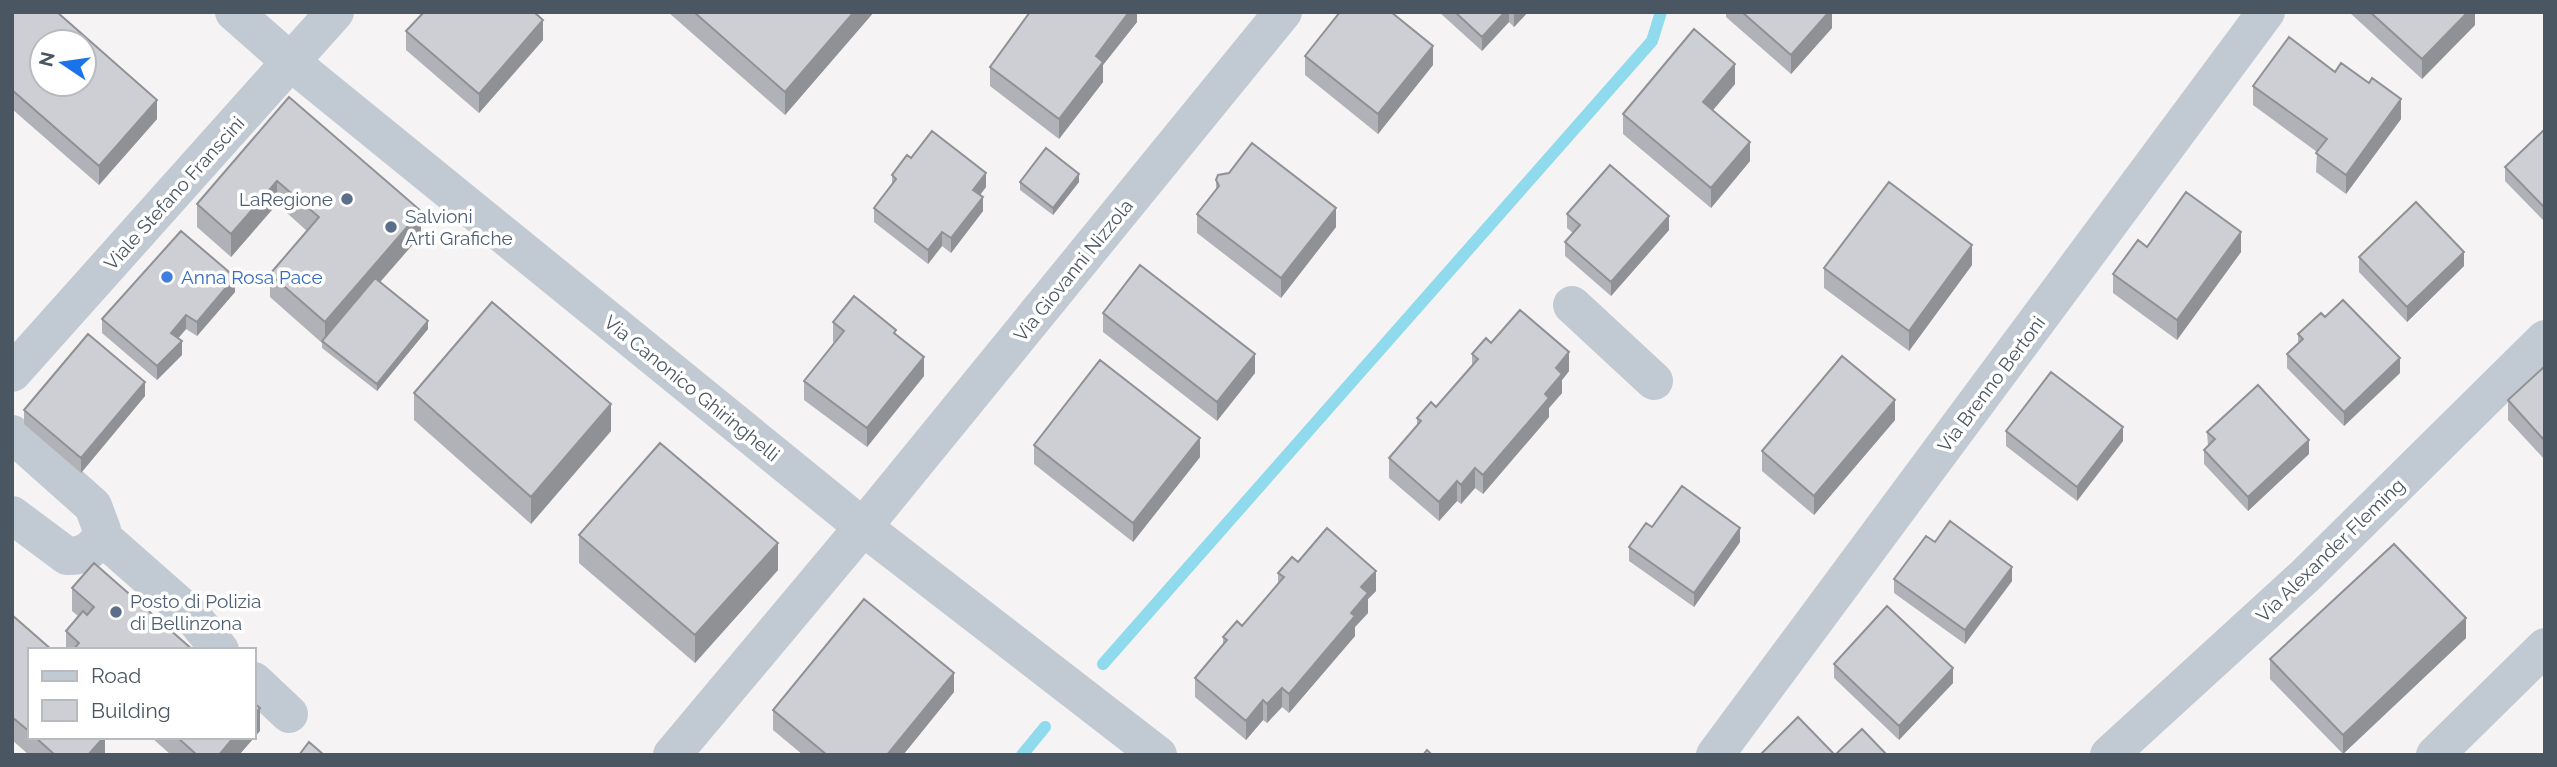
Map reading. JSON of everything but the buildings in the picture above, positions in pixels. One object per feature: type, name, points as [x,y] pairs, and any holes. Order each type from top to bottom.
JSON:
[{"type":"street","name":"Via Canonico Ghiringhelli","points":[[234,12],[292,63],[863,527],[1158,755]]},
{"type":"street","name":"Viale Stefano Franscini","points":[[12,373],[335,12]]},
{"type":"street","name":"Via Giovanni Nizzola","points":[[672,755],[863,527],[1283,12]]},
{"type":"street","name":"Via Brenno Bertoni","points":[[1715,755],[2266,12]]},
{"type":"street","points":[[1572,305],[1654,381]]},
{"type":"street","name":"Via Alexander Fleming","points":[[2109,755],[2305,576],[2545,339]]},
{"type":"street","points":[[12,434],[93,506],[102,523],[101,536],[84,554],[67,556],[12,515]]},
{"type":"street","points":[[101,536],[193,617],[218,648]]},
{"type":"street","points":[[2435,755],[2545,648]]},
{"type":"street","points":[[256,683],[289,714]]},
{"type":"waterway","points":[[1103,664],[1652,41],[1661,12]]},
{"type":"waterway","points":[[1022,755],[1045,727]]},
{"type":"place","name":"LaRegione","points":[[347,199]]},
{"type":"place","name":"Salvioni Arti Grafiche","points":[[391,227]]},
{"type":"place","name":"Anna Rosa Pace","points":[[167,277]]},
{"type":"place","name":"Posto di Polizia di Bellinzona","points":[[116,612]]}]
